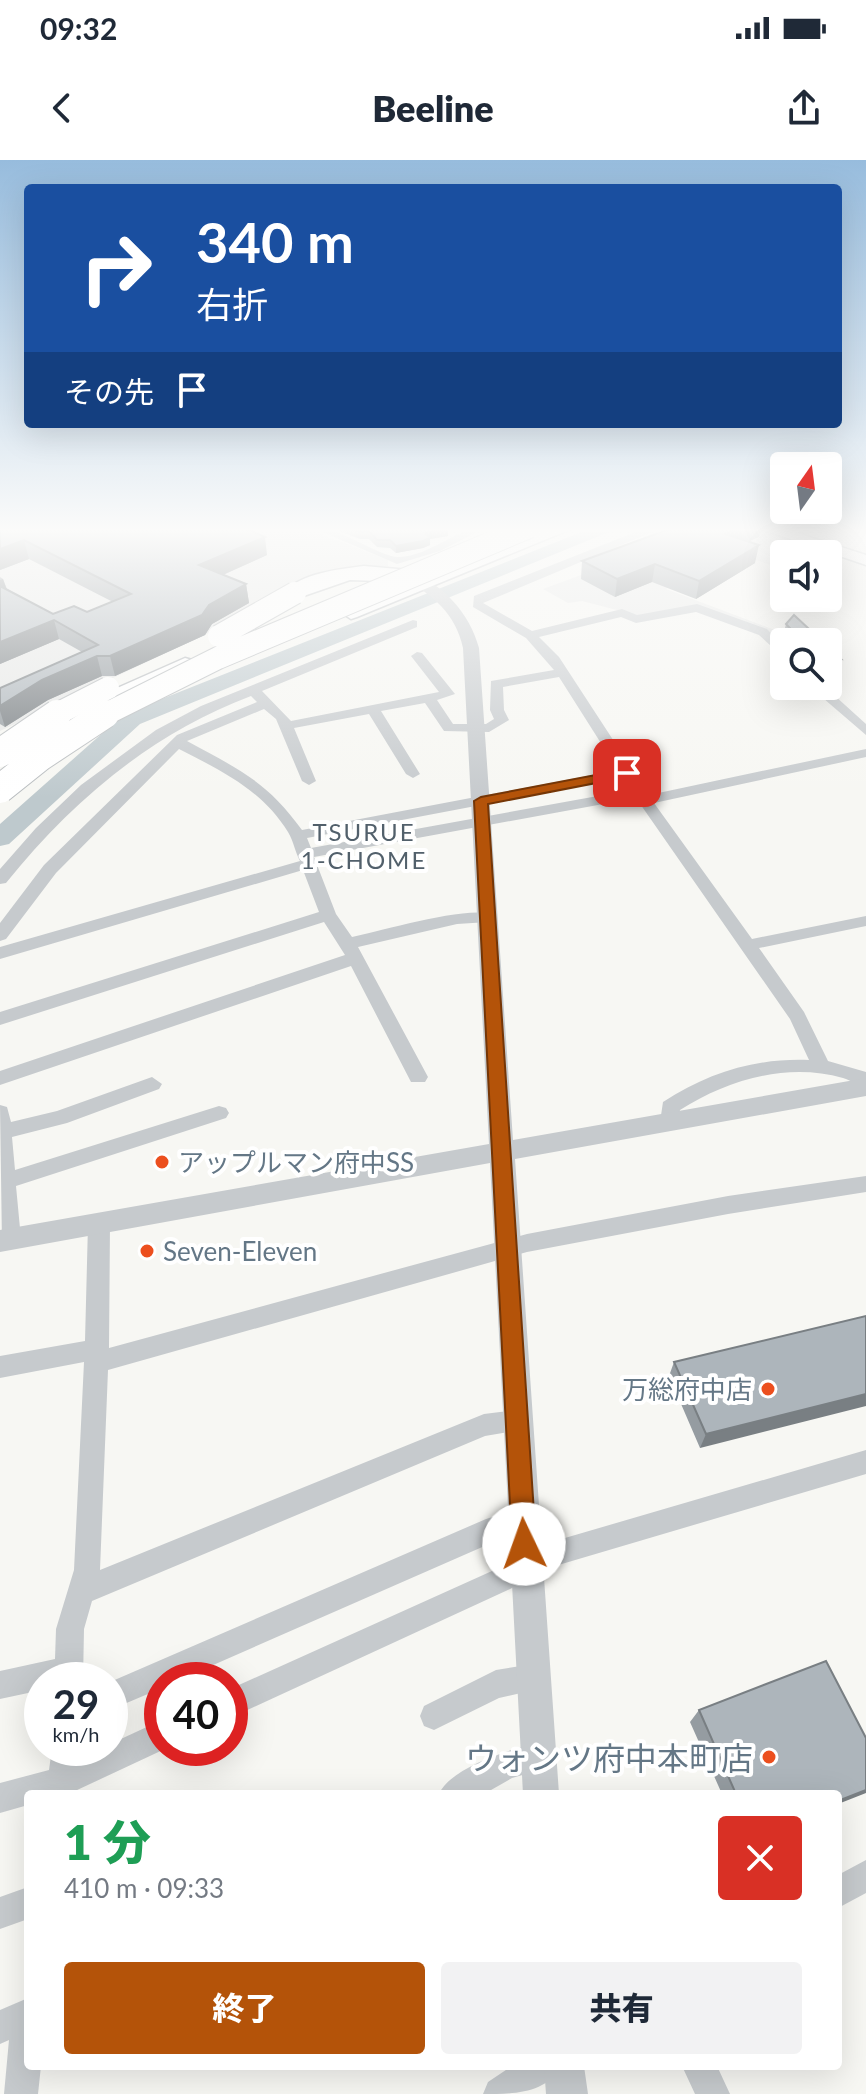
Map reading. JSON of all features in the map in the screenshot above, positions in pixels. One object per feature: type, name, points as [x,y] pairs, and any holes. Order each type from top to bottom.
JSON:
[{"type":"highway","points":[[0,755],[34,728],[73,705],[253,617]]},
{"type":"highway","points":[[0,773],[61,729],[128,688],[195,657],[301,617]]},
{"type":"highway","points":[[0,792],[79,730],[141,693],[310,617]]},
{"type":"highway","points":[[0,792],[81,722]]},
{"type":"main road","points":[[0,747],[263,629],[303,617]]},
{"type":"main road","points":[[0,755],[337,617]]},
{"type":"street","points":[[459,617],[471,643],[541,1790]]},
{"type":"street","points":[[500,617],[530,635],[562,673],[627,773],[798,1017],[822,1068]]},
{"type":"street","points":[[530,635],[604,617]]},
{"type":"street","points":[[722,617],[763,632],[770,639]]},
{"type":"street","points":[[0,879],[19,854],[103,773],[191,716],[413,624]]},
{"type":"street","points":[[285,726],[448,694],[417,656]]},
{"type":"street","points":[[429,698],[449,728],[489,728],[502,720],[497,710],[496,684],[562,673]]},
{"type":"street","points":[[253,690],[282,717],[309,781]]},
{"type":"street","points":[[832,700],[866,731]]},
{"type":"street","points":[[0,935],[50,869],[178,742],[266,703]]},
{"type":"street","points":[[373,709],[413,774]]},
{"type":"street","points":[[178,742],[252,782],[277,805],[298,835],[328,915],[352,951],[418,1077]]},
{"type":"street","points":[[298,835],[481,811],[643,796],[866,753]]},
{"type":"street","points":[[0,953],[306,859],[627,773]]},
{"type":"street","points":[[0,1019],[328,915]]},
{"type":"street","points":[[0,1078],[352,951],[457,919],[488,917]]},
{"type":"street","points":[[748,945],[866,921]]},
{"type":"street","points":[[670,1122],[670,1107],[695,1090],[734,1074],[788,1067],[822,1068],[851,1072],[866,1084]]},
{"type":"street","points":[[152,1084],[60,1118],[1,1122],[6,1180],[5,1240],[501,1153],[866,1084]]},
{"type":"street","points":[[6,1180],[44,1171],[219,1113]]},
{"type":"street","points":[[0,1367],[98,1355],[507,1249],[728,1205],[866,1184]]},
{"type":"street","points":[[69,1662],[70,1629],[87,1570],[98,1355],[99,1224]]},
{"type":"street","points":[[80,1592],[484,1425],[517,1421]]},
{"type":"street","points":[[248,1696],[550,1554],[866,1462]]},
{"type":"street","points":[[128,1688],[495,1528],[523,1521]]},
{"type":"street","points":[[434,1716],[496,1684],[533,1678]]},
{"type":"street","points":[[0,1685],[24,1682]]},
{"type":"street","points":[[61,1787],[144,1744]]},
{"type":"street","points":[[461,1790],[508,1764],[537,1758]]},
{"type":"street","points":[[61,1787],[64,1766]]},
{"type":"street","points":[[0,1798],[24,1794]]},
{"type":"street","points":[[842,1890],[866,1876]]},
{"type":"street","points":[[0,1913],[24,1904]]},
{"type":"street","points":[[0,2027],[24,2017]]},
{"type":"street","points":[[21,2094],[24,2067]]},
{"type":"street","points":[[500,2094],[537,2070]]},
{"type":"street","points":[[564,2070],[567,2094]]},
{"type":"street","points":[[701,2070],[713,2094]]},
{"type":"shaded area","points":[[0,617],[242,617],[0,731]]},
{"type":"shaded area","points":[[730,617],[741,617],[770,628],[770,633]]},
{"type":"building","points":[[0,617],[197,617],[110,656],[97,656],[42,680],[0,706],[0,688],[98,645],[54,620],[0,642]]},
{"type":"building","points":[[792,617],[796,617],[808,628],[790,628],[786,624]]},
{"type":"building","points":[[866,1316],[866,1394],[706,1434],[674,1362]]},
{"type":"building","points":[[826,1661],[866,1738],[866,1790],[842,1799],[842,1790],[734,1790],[699,1710]]},
{"type":"waterway","points":[[0,838],[132,719],[386,617]]},
{"type":"place","name":"アップルマン府中SS","points":[[162,1162]]},
{"type":"place","name":"Seven-Eleven","points":[[147,1251]]},
{"type":"place","name":"万総府中店","points":[[768,1389]]},
{"type":"place","name":"ウォンツ府中本町店","points":[[769,1757]]},
{"type":"district","name":"TSURUE 1-CHOME","points":[[364,845]]},
{"type":"route","points":[[524,1544],[481,801],[627,773]]}]
